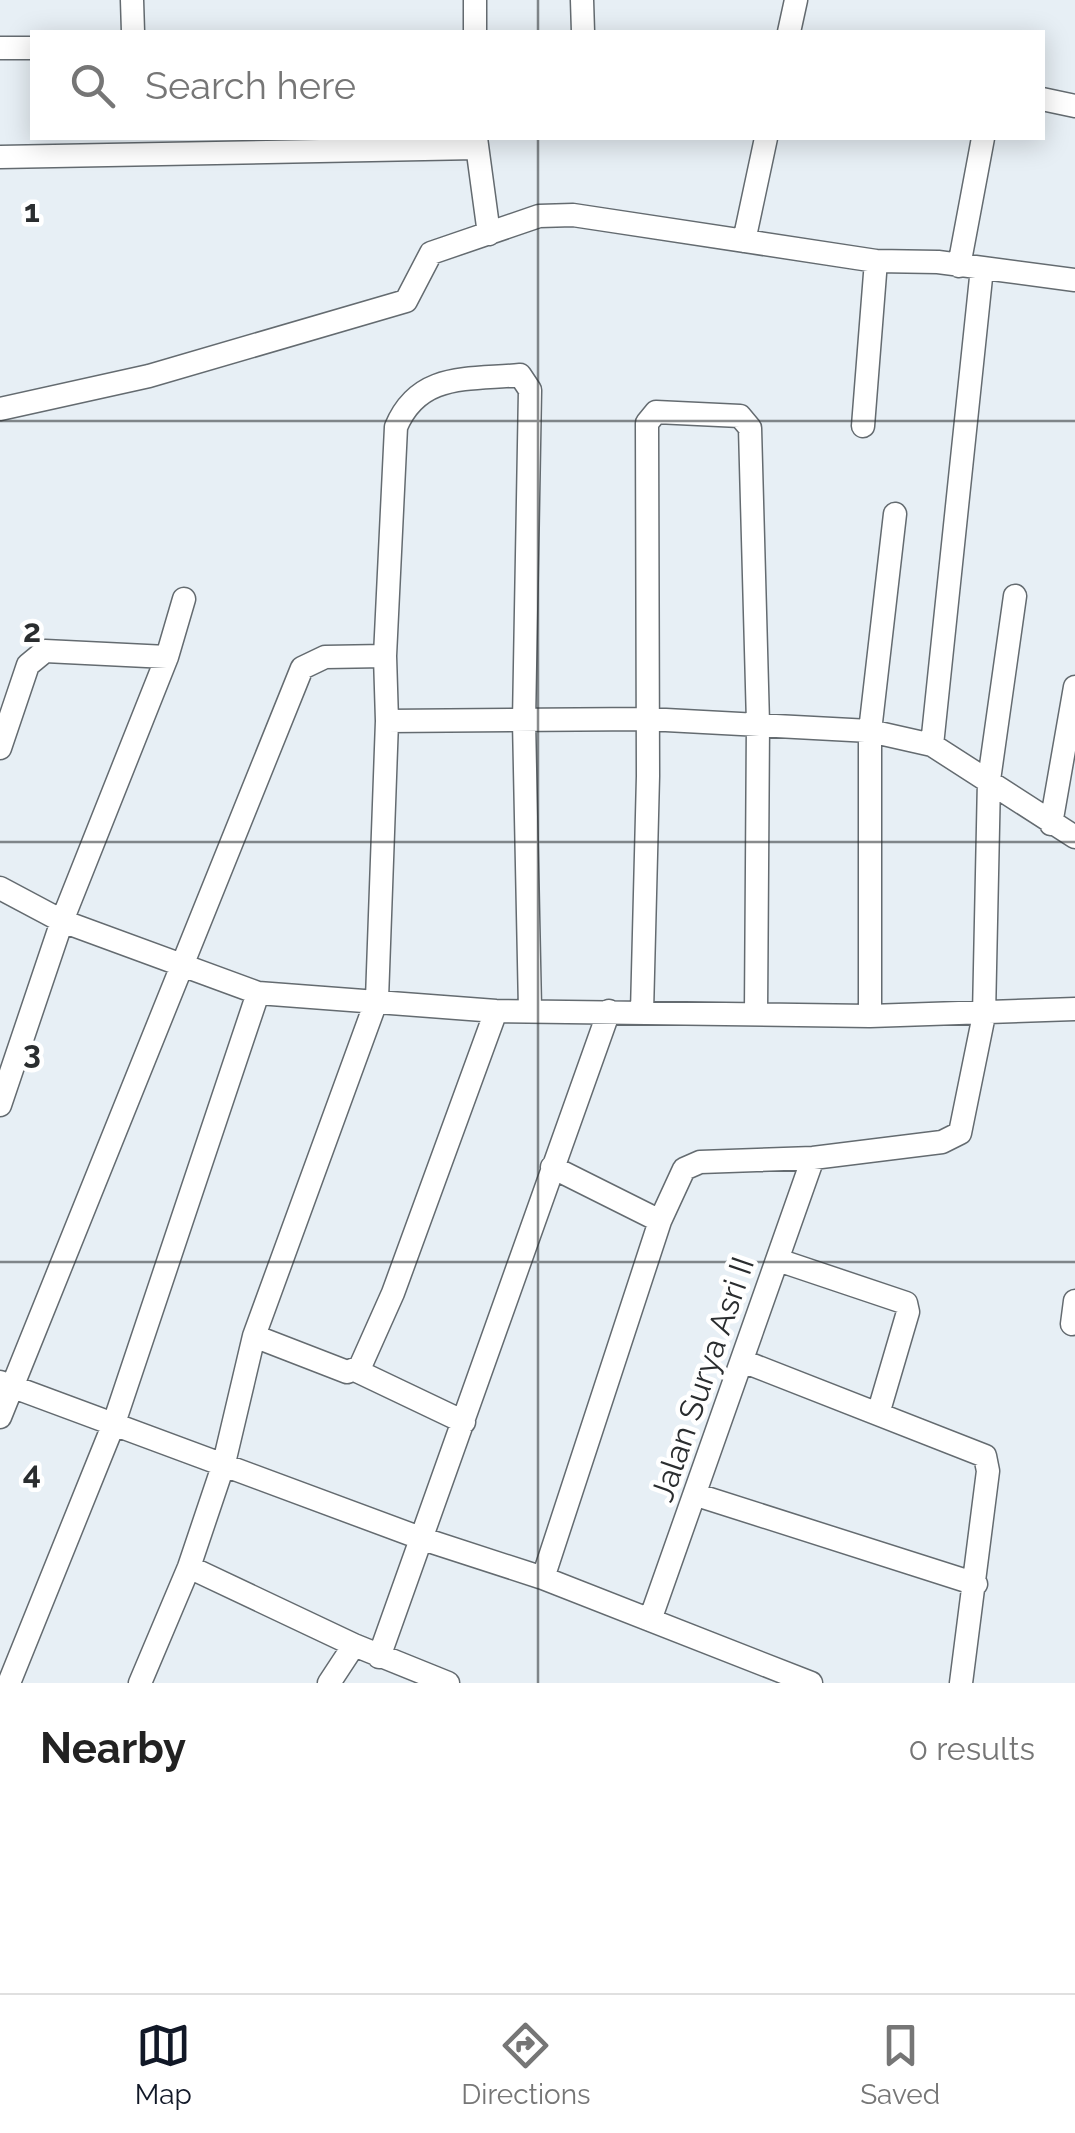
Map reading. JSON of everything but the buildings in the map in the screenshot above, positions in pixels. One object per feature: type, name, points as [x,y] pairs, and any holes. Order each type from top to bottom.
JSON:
[{"type":"street","points":[[132,0],[132,30]]},
{"type":"street","points":[[475,0],[475,30]]},
{"type":"street","points":[[582,0],[582,30]]},
{"type":"street","points":[[789,30],[796,0]]},
{"type":"street","points":[[0,48],[30,48]]},
{"type":"street","points":[[1045,100],[1075,106]]},
{"type":"street","points":[[744,242],[766,140]]},
{"type":"street","points":[[932,746],[983,140]]},
{"type":"street","points":[[0,157],[135,146],[476,143],[489,234]]},
{"type":"street","points":[[0,409],[149,376],[402,303],[410,298],[431,253],[539,216],[573,215],[876,261],[971,267],[1075,280]]},
{"type":"street","points":[[863,426],[876,261]]},
{"type":"street","points":[[147,1681],[224,1463],[254,1336],[377,999],[393,445],[404,409],[421,391],[442,382],[520,375],[530,390],[524,721],[530,1009]]},
{"type":"street","points":[[642,1012],[647,423],[656,412],[740,416],[750,424],[758,723],[756,1012]]},
{"type":"street","points":[[870,1016],[870,731],[894,514]]},
{"type":"street","points":[[544,1578],[660,1221],[684,1169],[700,1162],[813,1158],[955,1138],[963,1127],[984,1015],[989,780],[1015,596]]},
{"type":"street","points":[[0,1106],[62,921],[168,657],[184,599]]},
{"type":"street","points":[[0,748],[28,665],[45,651],[67,649],[168,657]]},
{"type":"street","points":[[0,1417],[6,1384],[184,964],[302,668],[325,657],[385,656]]},
{"type":"street","points":[[1051,824],[1075,687]]},
{"type":"street","points":[[387,721],[646,719],[870,731],[932,746],[1075,836]]},
{"type":"street","points":[[0,888],[62,921],[258,993],[496,1011],[870,1016],[1075,1009]]},
{"type":"street","points":[[9,1683],[114,1423],[258,993]]},
{"type":"street","points":[[379,1656],[609,1010]]},
{"type":"street","points":[[357,1371],[394,1293],[496,1011]]},
{"type":"street","name":"Jalan Surya Asri II","points":[[650,1620],[745,1362],[813,1158]]},
{"type":"street","points":[[552,1167],[660,1221]]},
{"type":"street","points":[[778,1260],[906,1303],[908,1312],[878,1414]]},
{"type":"street","points":[[254,1336],[347,1372],[357,1371],[464,1422]]},
{"type":"street","points":[[745,1362],[985,1456],[989,1465],[961,1683]]},
{"type":"street","points":[[6,1384],[422,1540],[544,1578],[811,1683]]},
{"type":"street","points":[[697,1495],[976,1584]]},
{"type":"street","points":[[188,1567],[354,1645],[448,1683]]},
{"type":"street","points":[[329,1683],[354,1645]]}]
